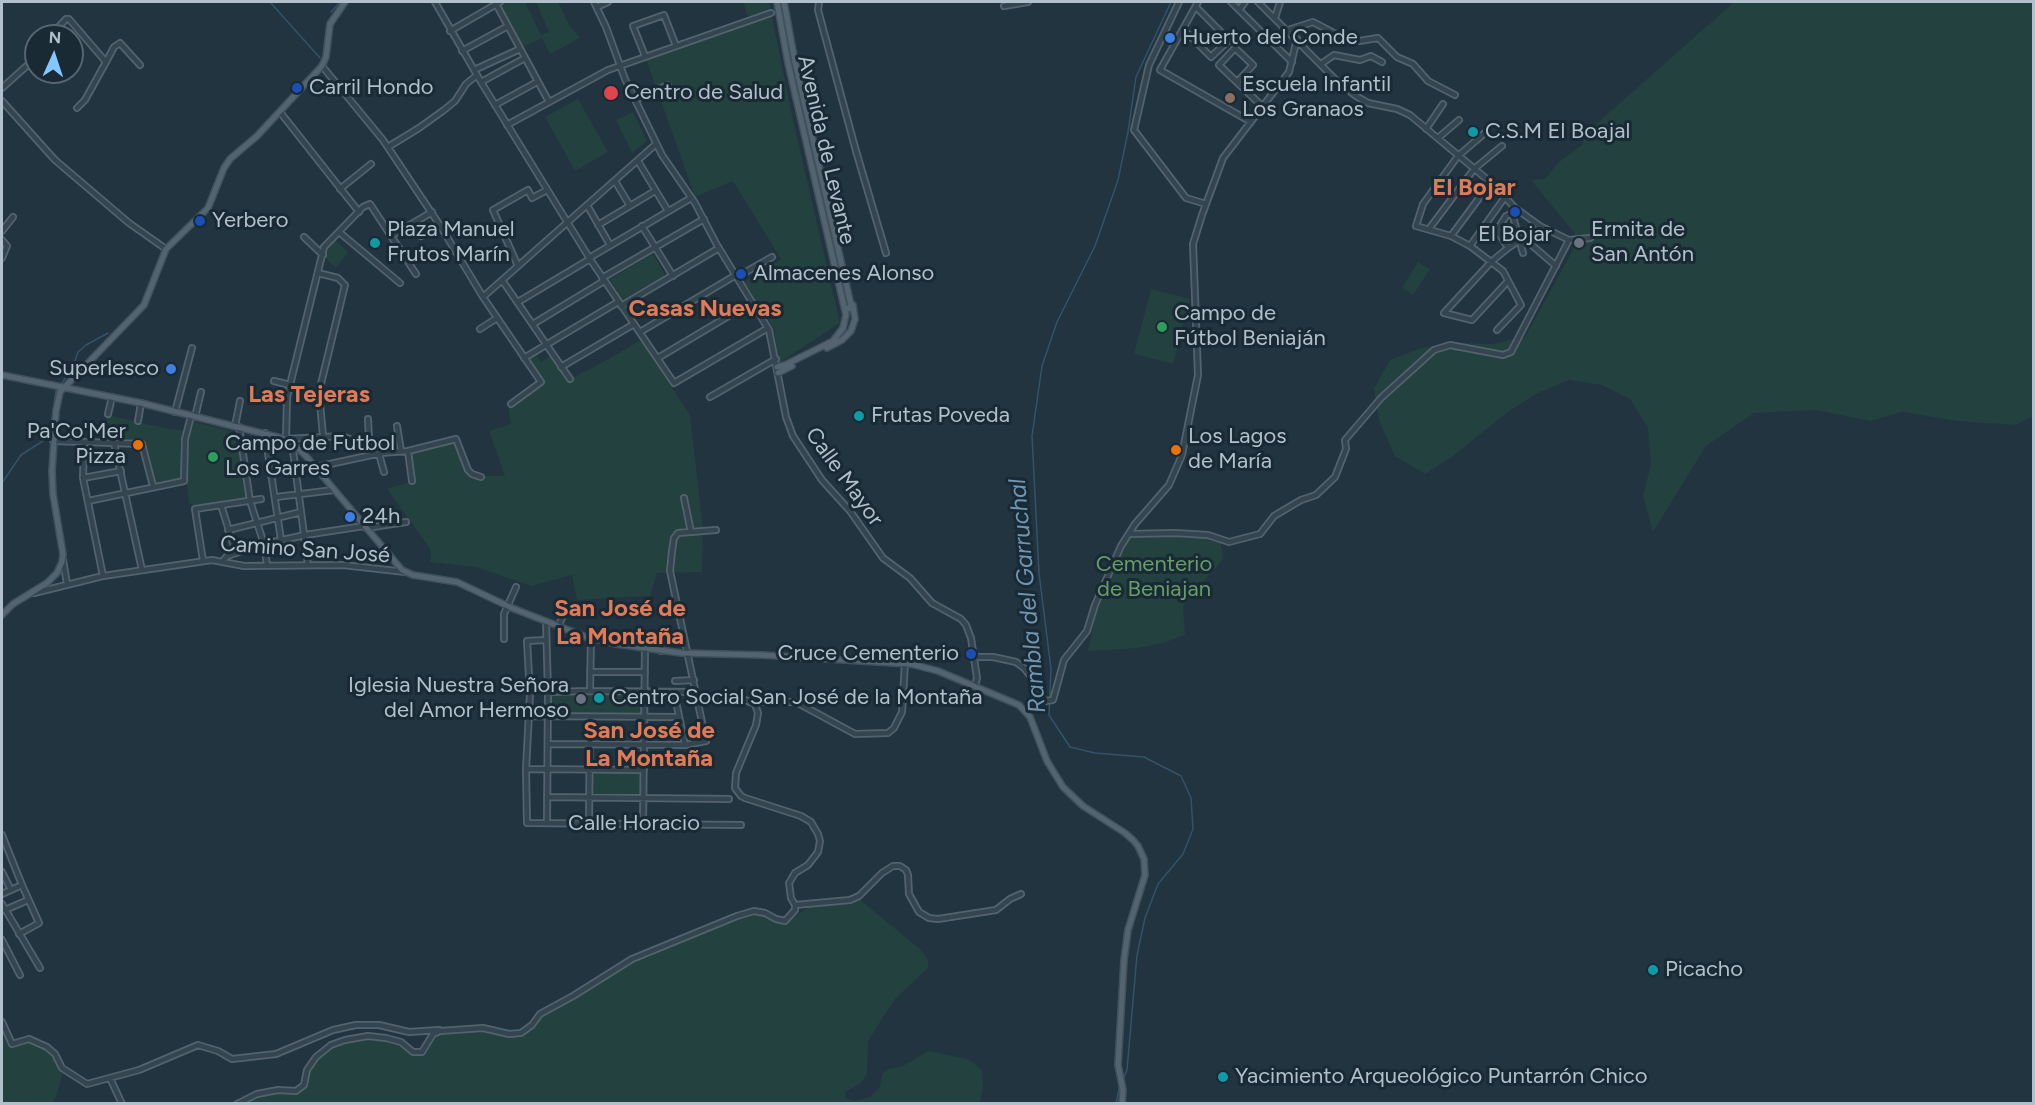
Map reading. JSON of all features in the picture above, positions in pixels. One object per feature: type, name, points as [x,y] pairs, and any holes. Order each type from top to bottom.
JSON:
[{"type":"main road","points":[[2,615],[13,604],[50,580],[60,569],[62,560],[53,489],[53,441],[57,402],[64,387],[144,305],[166,249],[208,208],[230,159],[257,136],[322,66],[326,57],[330,24],[345,2]]},
{"type":"main road","name":"Avenida de Levante","points":[[777,2],[788,63],[845,306],[846,322],[837,338],[778,370]]},
{"type":"main road","name":"Avenida de Levante","points":[[784,2],[795,62],[851,306],[848,309],[845,306]]},
{"type":"main road","name":"Avenida de Levante","points":[[778,370],[848,335],[854,325],[855,315],[847,286]]},
{"type":"main road","points":[[2,375],[141,403],[289,440],[316,467],[397,566],[405,572]]},
{"type":"main road","name":"Camino San José","points":[[405,572],[457,582],[507,606],[591,638],[661,651],[905,663],[932,669],[1013,701],[1023,708],[1033,723],[1051,770],[1063,787],[1083,806],[1125,833],[1142,853],[1145,875],[1125,950],[1118,1065],[1123,1090],[1122,1104]]},
{"type":"street","points":[[435,2],[480,82],[589,258],[674,383],[768,328]]},
{"type":"street","points":[[450,31],[497,2],[549,102]]},
{"type":"street","name":"Calle Mayor","points":[[594,2],[635,100],[664,159],[704,219],[768,328],[789,428],[822,480],[850,511],[883,558],[910,578],[932,603],[964,622],[969,631],[974,657],[975,686]]},
{"type":"street","points":[[597,7],[608,2]]},
{"type":"street","points":[[819,2],[818,10],[886,253]]},
{"type":"street","points":[[1004,6],[1028,2]]},
{"type":"street","points":[[1179,2],[1149,65],[1134,130],[1186,198],[1206,204]]},
{"type":"street","points":[[1198,2],[1160,70],[1251,122]]},
{"type":"street","points":[[1231,2],[1292,62]]},
{"type":"street","points":[[1239,10],[1245,2]]},
{"type":"street","points":[[1258,2],[1342,85],[1371,104],[1405,112],[1491,182],[1514,210],[1522,253]]},
{"type":"street","points":[[1275,18],[1280,2]]},
{"type":"street","points":[[1183,29],[1211,57],[1228,40],[1196,7]]},
{"type":"street","points":[[507,125],[603,72],[771,13]]},
{"type":"street","points":[[645,56],[633,26],[664,15],[676,46]]},
{"type":"street","points":[[62,24],[69,19],[73,24]]},
{"type":"street","points":[[1288,30],[1313,22],[1334,33],[1359,40],[1378,38],[1397,57],[1413,64],[1428,81],[1455,96]]},
{"type":"street","points":[[462,51],[508,26]]},
{"type":"street","points":[[84,36],[106,62]]},
{"type":"street","points":[[974,657],[993,657],[1016,662],[1024,668],[1042,699],[1053,700],[1064,660],[1087,630],[1095,605],[1128,534],[1169,485],[1182,455],[1198,375],[1193,244],[1223,158],[1282,83],[1292,62],[1297,39]]},
{"type":"street","points":[[77,108],[86,100],[114,48],[120,43],[140,65]]},
{"type":"street","points":[[1237,81],[1253,65],[1235,48],[1219,64],[1263,107]]},
{"type":"street","points":[[388,147],[419,128],[455,101],[475,73],[520,49]]},
{"type":"street","points":[[1321,64],[1334,56],[1360,60],[1371,56],[1383,62]]},
{"type":"street","points":[[480,82],[525,58]]},
{"type":"street","points":[[322,66],[388,147],[432,212],[483,297],[541,382],[511,404]]},
{"type":"street","points":[[2,88],[24,68]]},
{"type":"street","points":[[495,105],[537,82]]},
{"type":"street","points":[[635,100],[668,85]]},
{"type":"street","points":[[2,101],[55,160],[129,223],[166,249]]},
{"type":"street","points":[[1426,129],[1443,104]]},
{"type":"street","points":[[280,112],[359,212]]},
{"type":"street","points":[[1438,138],[1459,120]]},
{"type":"street","points":[[1486,132],[1458,156],[1423,204],[1416,226],[1451,236],[1470,246],[1503,271],[1521,305],[1497,330]]},
{"type":"street","points":[[483,297],[656,144]]},
{"type":"street","points":[[1429,229],[1474,169],[1502,146]]},
{"type":"street","points":[[638,161],[668,211]]},
{"type":"street","points":[[340,189],[371,164]]},
{"type":"street","points":[[615,181],[630,206]]},
{"type":"street","points":[[1451,236],[1491,182]]},
{"type":"street","points":[[518,266],[494,210],[528,190],[532,198],[547,190]]},
{"type":"street","points":[[598,225],[655,191]]},
{"type":"street","points":[[1470,246],[1505,197]]},
{"type":"street","points":[[518,302],[691,198]]},
{"type":"street","points":[[308,565],[293,453],[289,440],[287,401],[324,247],[370,204],[416,274]]},
{"type":"street","points":[[587,205],[610,245]]},
{"type":"street","points":[[1514,210],[1569,240],[1590,238]]},
{"type":"street","points":[[1508,248],[1497,230],[1506,216],[1514,210]]},
{"type":"street","points":[[391,236],[432,212]]},
{"type":"street","points":[[2,231],[13,218]]},
{"type":"street","points":[[533,324],[704,219]]},
{"type":"street","points":[[421,236],[440,225]]},
{"type":"street","points":[[642,226],[673,276]]},
{"type":"street","points":[[1522,246],[1540,226]]},
{"type":"street","points":[[339,232],[400,284]]},
{"type":"street","points":[[304,237],[323,255]]},
{"type":"street","points":[[2,240],[7,246],[2,258]]},
{"type":"street","points":[[1508,281],[1472,320],[1444,313],[1491,262],[1520,240]]},
{"type":"street","points":[[1128,534],[1208,535],[1229,542],[1260,534],[1274,516],[1301,500],[1316,495],[1335,477],[1346,449],[1345,440],[1381,398],[1434,350],[1450,345],[1503,355],[1511,352],[1569,240]]},
{"type":"street","points":[[1527,241],[1556,267]]},
{"type":"street","points":[[524,358],[719,248]]},
{"type":"street","points":[[640,332],[772,257]]},
{"type":"street","points":[[318,273],[338,278],[345,285],[319,392],[323,436]]},
{"type":"street","points":[[502,280],[570,379]]},
{"type":"street","points":[[658,358],[752,302]]},
{"type":"street","points":[[480,329],[497,318]]},
{"type":"street","points":[[561,367],[634,324]]},
{"type":"street","points":[[175,412],[192,348]]},
{"type":"street","points":[[710,397],[776,359]]},
{"type":"street","points":[[274,381],[290,385]]},
{"type":"street","points":[[88,501],[184,481],[185,439],[201,392]]},
{"type":"street","points":[[108,414],[112,397]]},
{"type":"street","points":[[240,401],[237,427],[250,501],[264,544],[267,565]]},
{"type":"street","points":[[138,421],[141,403]]},
{"type":"street","points":[[368,419],[369,439],[380,453],[384,472]]},
{"type":"street","points":[[397,426],[401,451]]},
{"type":"street","points":[[266,433],[281,540]]},
{"type":"street","points":[[289,440],[342,436],[374,443]]},
{"type":"street","points":[[316,467],[380,453],[408,451],[456,439],[468,470],[481,477]]},
{"type":"street","points":[[53,441],[142,444],[153,486]]},
{"type":"street","points":[[84,442],[83,478],[103,576]]},
{"type":"street","points":[[114,443],[142,570]]},
{"type":"street","points":[[408,451],[412,481]]},
{"type":"street","points":[[293,453],[305,455]]},
{"type":"street","points":[[83,478],[121,471]]},
{"type":"street","points":[[276,497],[334,490]]},
{"type":"street","points":[[684,498],[691,532]]},
{"type":"street","points":[[203,561],[195,509],[261,499]]},
{"type":"street","points":[[221,505],[236,553]]},
{"type":"street","points":[[228,530],[301,513]]},
{"type":"street","points":[[223,561],[227,555],[304,535],[406,522]]},
{"type":"street","points":[[548,744],[685,745],[706,741],[670,571],[674,538],[678,533],[716,530]]},
{"type":"street","points":[[62,560],[68,584]]},
{"type":"street","name":"Camino San José","points":[[33,593],[103,576],[215,560],[244,566],[350,566],[405,572]]},
{"type":"street","points":[[60,569],[65,574]]},
{"type":"street","points":[[50,580],[50,586],[54,588]]},
{"type":"street","points":[[504,639],[504,616],[516,587]]},
{"type":"street","points":[[558,627],[562,618],[562,607]]},
{"type":"street","points":[[546,622],[547,823]]},
{"type":"street","points":[[661,651],[661,638],[683,635]]},
{"type":"street","points":[[590,691],[591,638]]},
{"type":"street","points":[[545,640],[527,641],[530,694],[526,769],[644,770]]},
{"type":"street","points":[[644,824],[645,648]]},
{"type":"street","points":[[548,692],[696,692],[705,698],[753,702],[796,702],[855,734],[888,733],[894,728],[902,712],[905,663]]},
{"type":"street","points":[[590,672],[645,672]]},
{"type":"street","points":[[675,681],[694,680]]},
{"type":"street","points":[[674,692],[685,745]]},
{"type":"street","points":[[2,1022],[11,1042],[15,1044],[29,1038],[47,1047],[62,1068],[87,1084],[138,1070],[198,1046],[218,1051],[232,1059],[276,1054],[333,1030],[356,1024],[379,1025],[409,1032],[483,1028],[508,1034],[521,1033],[532,1025],[540,1014],[632,959],[754,910],[785,921],[795,910],[789,883],[795,873],[808,865],[818,852],[820,841],[811,822],[801,816],[745,798],[735,788],[736,773],[756,725],[758,710],[753,702]]},
{"type":"street","points":[[529,716],[679,717]]},
{"type":"street","points":[[589,823],[590,717]]},
{"type":"street","name":"Calle Horacio","points":[[526,769],[527,823],[741,825]]},
{"type":"street","points":[[547,797],[729,799]]},
{"type":"street","points":[[2,836],[39,923],[19,934]]},
{"type":"street","points":[[795,905],[850,900],[859,896],[882,873],[893,866],[900,866],[906,870],[909,894],[919,912],[929,918],[938,919],[996,910],[1010,898],[1022,894]]},
{"type":"street","points":[[2,872],[11,890]]},
{"type":"street","points":[[2,894],[21,885]]},
{"type":"street","points":[[5,910],[28,900]]},
{"type":"street","points":[[2,904],[40,968]]},
{"type":"street","points":[[2,920],[8,916]]},
{"type":"street","points":[[2,940],[20,975]]},
{"type":"street","points":[[237,1104],[257,1094],[278,1090],[296,1091],[304,1085],[315,1057],[345,1040],[368,1036],[386,1038],[401,1042],[413,1052],[422,1052],[433,1034],[440,1031]]},
{"type":"street","points":[[110,1078],[122,1104]]},
{"type":"green space","points":[[525,2],[541,35],[549,32],[536,2],[558,2],[569,25],[580,38],[550,54],[542,38],[521,48],[497,4]]},
{"type":"green space","points":[[743,2],[769,2],[791,111],[840,323],[779,363],[774,329],[744,282],[781,259],[733,181],[695,197],[645,56],[749,20]]},
{"type":"green space","points":[[1734,2],[2033,2],[2033,416],[2015,425],[1957,421],[1902,412],[1870,421],[1815,410],[1754,413],[1706,446],[1653,532],[1643,496],[1651,464],[1648,428],[1630,399],[1602,385],[1569,380],[1538,393],[1509,411],[1453,456],[1425,474],[1395,456],[1379,421],[1374,388],[1390,360],[1421,348],[1457,343],[1492,344],[1525,337],[1579,239],[1531,180],[1545,179],[1559,162],[1582,145],[1585,134]]},
{"type":"green space","points":[[578,99],[608,152],[575,171],[545,117]]},
{"type":"green space","points":[[633,112],[647,141],[632,153],[616,120]]},
{"type":"green space","points":[[334,239],[348,252],[336,268],[323,255],[324,247]]},
{"type":"green space","points":[[653,254],[665,275],[622,300],[610,279]]},
{"type":"green space","points":[[1418,262],[1430,269],[1413,295],[1402,288]]},
{"type":"green space","name":"Campo de Fútbol Beniaján","points":[[1151,289],[1190,299],[1173,364],[1134,354]]},
{"type":"green space","points":[[641,340],[690,415],[703,529],[702,572],[657,573],[650,596],[577,600],[572,575],[531,586],[476,567],[430,562],[431,550],[387,489],[412,481],[408,451],[456,439],[468,476],[505,476],[489,431],[511,424],[508,407],[541,382],[524,358],[534,352],[541,362],[553,354],[570,379]]},
{"type":"green space","points":[[107,415],[183,430],[180,444],[182,479],[156,482],[145,441],[102,439]]},
{"type":"green space","name":"Campo de Futbol Los Garres","points":[[192,421],[237,433],[246,499],[195,506],[189,503],[186,476],[187,438]]},
{"type":"green space","name":"Cementerio de Beniajan","points":[[1205,536],[1221,544],[1223,559],[1183,606],[1185,635],[1163,643],[1138,648],[1088,651],[1096,613],[1129,537]]},
{"type":"green space","points":[[644,691],[644,717],[548,716],[548,692]]},
{"type":"green space","points":[[589,770],[644,770],[644,798],[589,797]]},
{"type":"green space","points":[[858,898],[921,950],[928,960],[928,968],[895,999],[882,1019],[868,1041],[867,1074],[861,1083],[845,1092],[845,1098],[854,1101],[870,1097],[880,1087],[882,1074],[888,1069],[903,1066],[928,1051],[968,1059],[982,1070],[981,1104],[240,1104],[260,1096],[304,1089],[310,1067],[333,1047],[345,1042],[361,1038],[391,1040],[415,1054],[425,1053],[436,1035],[444,1032],[480,1029],[508,1035],[529,1030],[544,1014],[575,999],[632,961],[748,913],[756,913],[779,922],[789,920],[809,907]]},
{"type":"green space","points":[[2,1036],[14,1045],[28,1041],[40,1046],[57,1060],[62,1075],[52,1103],[2,1103]]},
{"type":"waterway","points":[[270,2],[320,58]]},
{"type":"waterway","points":[[331,12],[340,2]]},
{"type":"waterway","name":"Rambla del Garruchal","points":[[1124,1077],[1127,1070],[1137,955],[1145,918],[1158,884],[1183,854],[1193,829],[1191,798],[1181,776],[1144,757],[1095,753],[1070,747],[1049,715],[1051,669],[1039,573],[1032,436],[1042,366],[1057,322],[1095,246],[1118,180],[1136,77],[1171,2]]},
{"type":"waterway","points":[[61,384],[72,369],[78,352],[108,333]]},
{"type":"waterway","points":[[2,483],[21,455],[49,437],[56,391]]},
{"type":"waterway","name":"Rambla del Garruchal","points":[[1116,1104],[1120,1084]]},
{"type":"place","name":"Huerto del Conde","points":[[1170,38]]},
{"type":"place","name":"Carril Hondo","points":[[297,88]]},
{"type":"place","name":"Centro de Salud","points":[[611,93]]},
{"type":"place","name":"Escuela Infantil Los Granaos","points":[[1230,98]]},
{"type":"place","name":"C.S.M El Boajal","points":[[1473,132]]},
{"type":"place","name":"El Bojar","points":[[1515,212]]},
{"type":"place","name":"Yerbero","points":[[200,221]]},
{"type":"place","name":"Plaza Manuel Frutos Marín","points":[[375,243]]},
{"type":"place","name":"Ermita de San Antón","points":[[1579,243]]},
{"type":"place","name":"Almacenes Alonso","points":[[741,274]]},
{"type":"place","name":"Campo de Fútbol Beniaján","points":[[1162,327]]},
{"type":"place","name":"Superlesco","points":[[171,369]]},
{"type":"place","name":"Frutas Poveda","points":[[859,416]]},
{"type":"place","name":"Pa'Co'Mer Pizza","points":[[138,445]]},
{"type":"place","name":"Los Lagos de María","points":[[1176,450]]},
{"type":"place","name":"Campo de Futbol Los Garres","points":[[213,457]]},
{"type":"place","name":"24h","points":[[350,517]]},
{"type":"place","name":"Cruce Cementerio","points":[[971,654]]},
{"type":"place","name":"Centro Social San José de la Montaña","points":[[599,698]]},
{"type":"place","name":"Iglesia Nuestra Señora del Amor Hermoso","points":[[581,699]]},
{"type":"place","name":"Picacho","points":[[1653,970]]},
{"type":"place","name":"Yacimiento Arqueológico Puntarrón Chico","points":[[1223,1077]]},
{"type":"district","name":"El Bojar","points":[[1474,188]]},
{"type":"district","name":"Casas Nuevas","points":[[705,309]]},
{"type":"district","name":"Las Tejeras","points":[[309,395]]},
{"type":"district","name":"San José de La Montaña","points":[[620,623]]},
{"type":"district","name":"San José de La Montaña","points":[[649,745]]}]
